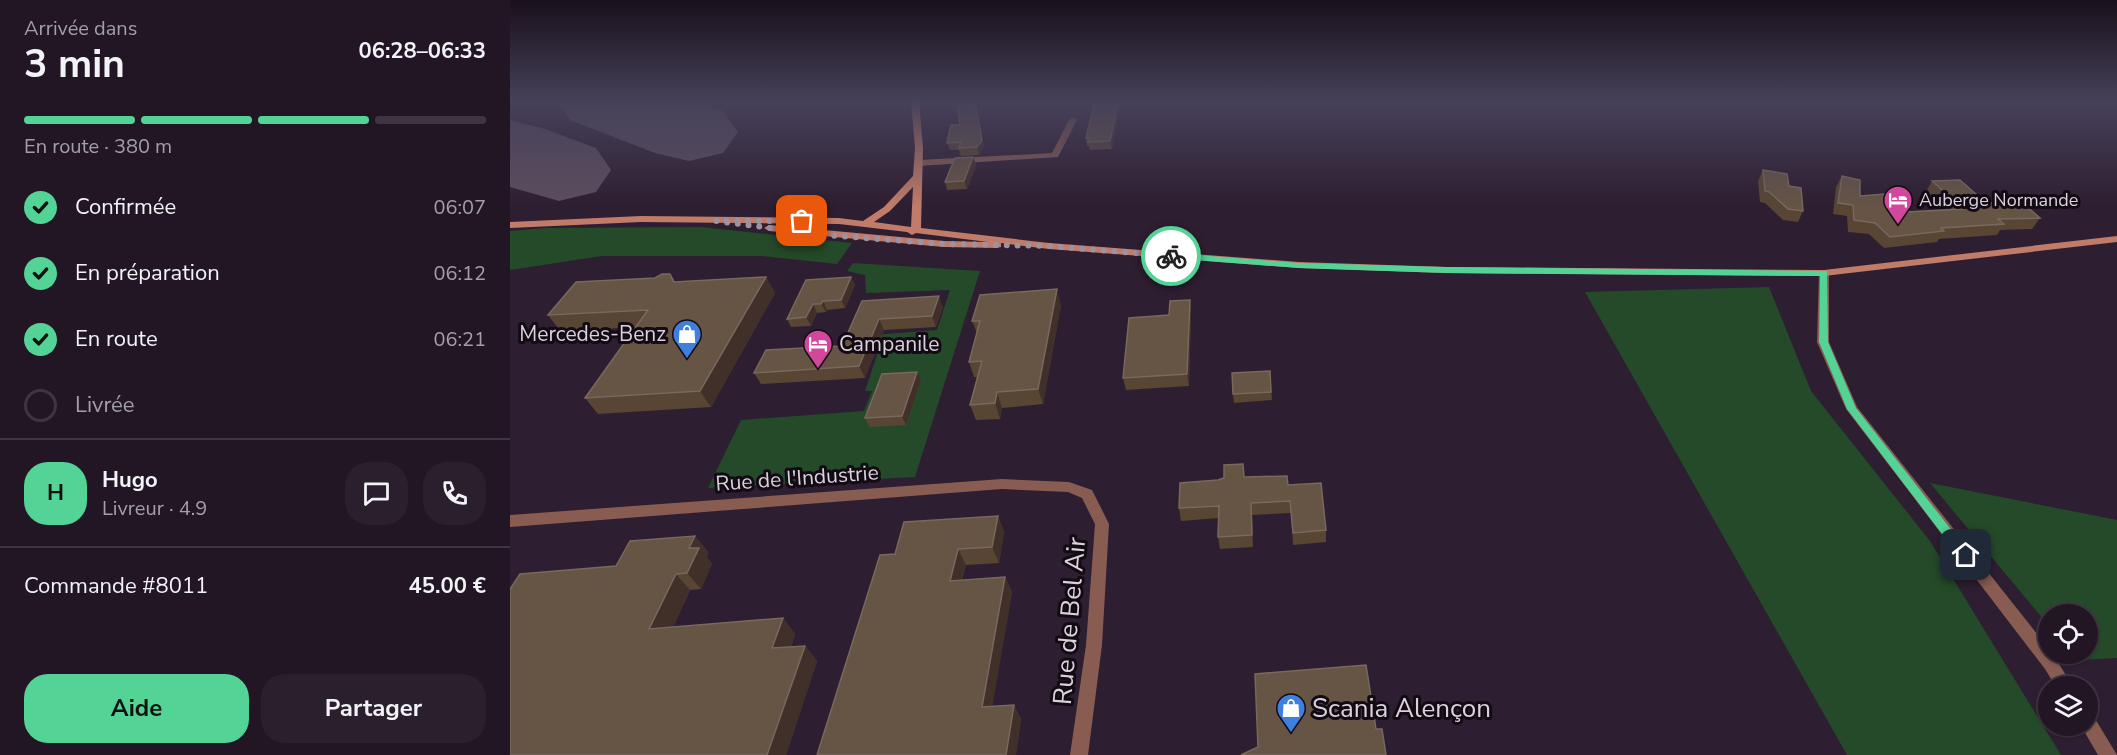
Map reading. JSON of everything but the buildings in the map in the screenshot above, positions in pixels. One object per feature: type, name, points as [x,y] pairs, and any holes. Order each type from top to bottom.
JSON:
[{"type":"main road","points":[[839,236],[854,232],[908,236],[916,228],[919,163],[917,135]]},
{"type":"main road","points":[[865,224],[887,209],[918,176]]},
{"type":"main road","points":[[510,225],[641,219],[839,221],[916,228],[1049,246]]},
{"type":"main road","points":[[716,221],[839,236],[944,244],[1049,246],[1311,266],[1446,270],[1824,273],[2117,239]]},
{"type":"street","points":[[919,163],[1055,155],[1065,135]]},
{"type":"street","points":[[1824,273],[1823,342],[1852,409],[2058,676]]},
{"type":"street","name":"Rue de l'Industrie","points":[[510,521],[1002,484],[1069,487],[1087,494]]},
{"type":"street","name":"Rue de Bel Air","points":[[1079,755],[1094,645],[1102,524],[1087,494]]},
{"type":"street","points":[[2096,736],[2108,755]]},
{"type":"green space","points":[[701,227],[852,243],[837,264],[761,256],[602,256],[510,270],[510,231],[545,228]]},
{"type":"green space","points":[[853,263],[980,271],[915,477],[708,488],[741,420],[864,411],[872,391],[865,391],[878,352],[868,352],[873,335],[937,330],[950,290],[866,293],[865,275],[847,271]]},
{"type":"green space","points":[[1769,287],[1811,391],[1930,541],[2038,717],[2038,736],[2049,736],[2061,755],[1847,755],[1585,292]]},
{"type":"green space","points":[[1930,483],[2117,520],[2117,658],[2098,659],[2098,604],[2038,604],[2038,613]]},
{"type":"taxiway","points":[[510,175],[537,168],[540,162]]},
{"type":"runway","points":[[510,150],[559,170]]},
{"type":"way so far","points":[[802,221],[716,221],[825,235],[944,244],[1049,246],[1171,256]]},
{"type":"place","name":"Auberge Normande","points":[[1898,226]]},
{"type":"place","name":"Mercedes-Benz","points":[[687,360]]},
{"type":"place","name":"Campanile","points":[[818,370]]},
{"type":"place","name":"Scania Alençon","points":[[1291,734]]},
{"type":"route","points":[[1171,256],[1299,265],[1446,270],[1824,273],[1823,342],[1852,409],[1966,555]]}]
